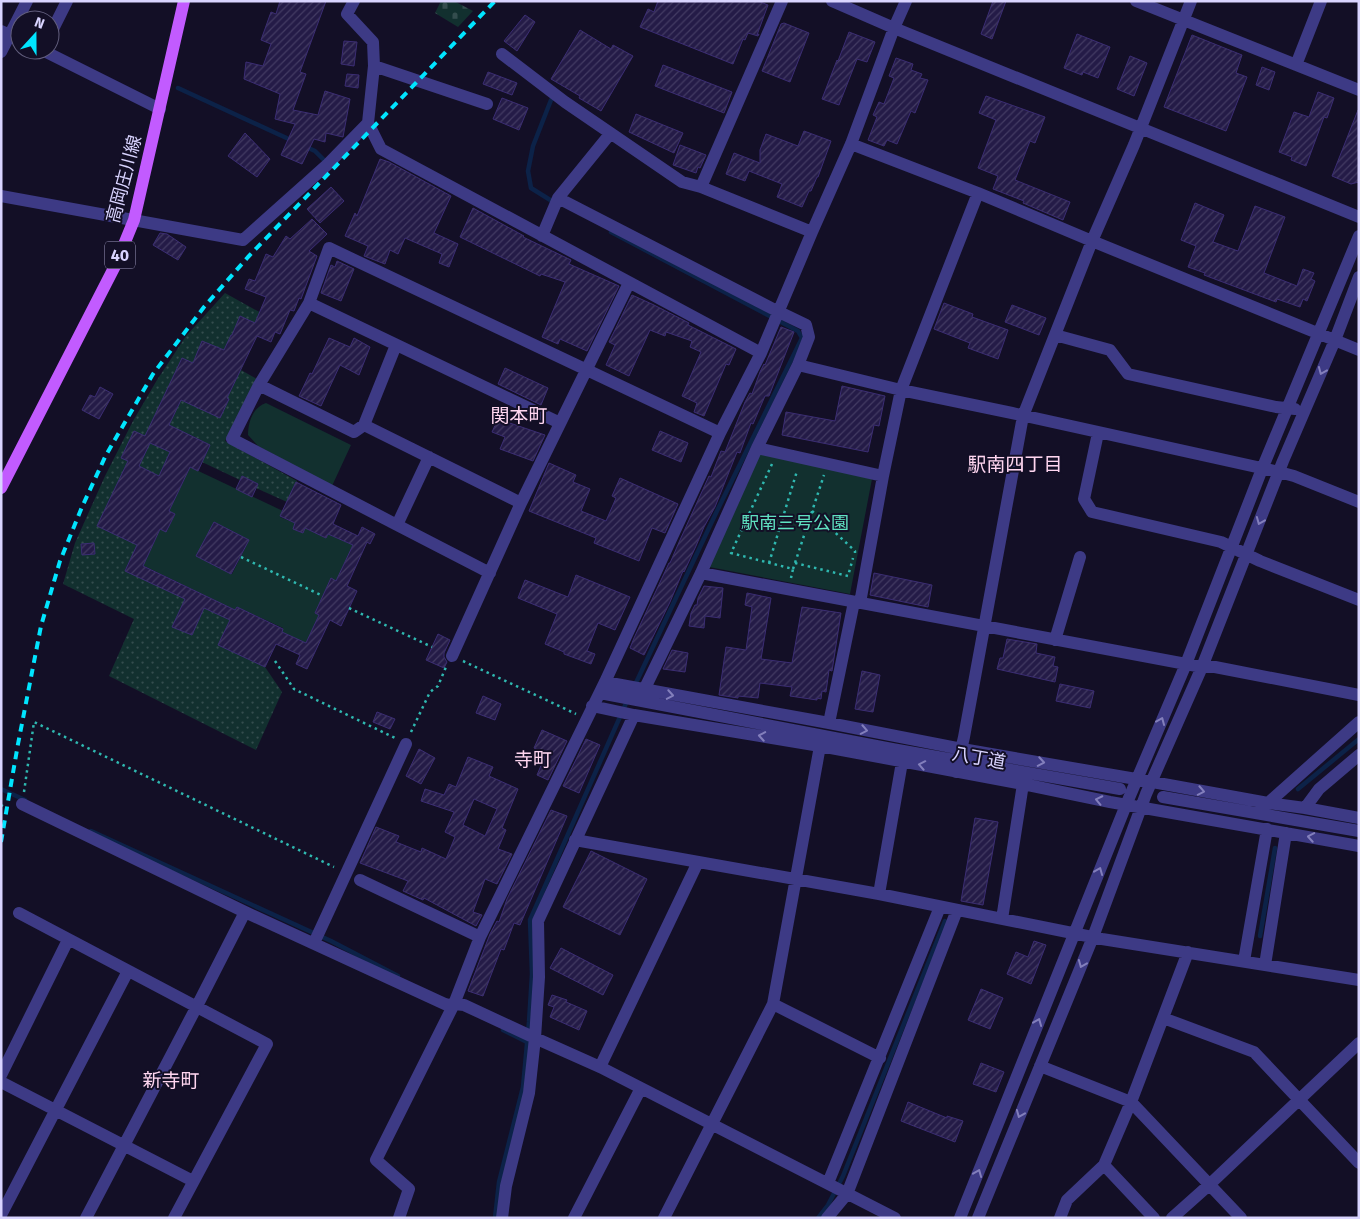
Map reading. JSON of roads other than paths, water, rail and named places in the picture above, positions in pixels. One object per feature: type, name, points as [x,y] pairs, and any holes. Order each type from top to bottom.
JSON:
[{"type":"main road","name":"高岡庄川線","points":[[1,488],[116,264],[134,220],[184,1]]},
{"type":"street","points":[[60,15],[67,1]]},
{"type":"street","points":[[354,1],[348,14],[372,42],[374,66],[368,123],[381,150],[761,353]]},
{"type":"street","points":[[701,187],[782,1]]},
{"type":"street","points":[[832,1],[1359,217]]},
{"type":"street","points":[[399,1218],[409,1188],[376,1160],[454,1004],[480,937],[602,687],[720,433],[761,353],[851,144],[894,28],[906,1]]},
{"type":"street","points":[[1136,1],[1359,90]]},
{"type":"street","points":[[956,772],[962,749],[1023,416],[1092,241],[1141,128],[1191,1]]},
{"type":"street","points":[[1296,65],[1321,1]]},
{"type":"street","points":[[1,52],[10,35]]},
{"type":"street","points":[[502,54],[610,134],[682,182],[701,187],[812,232]]},
{"type":"street","points":[[60,59],[160,109]]},
{"type":"street","points":[[374,66],[487,104]]},
{"type":"street","points":[[1,196],[243,240],[328,164],[368,123]]},
{"type":"street","points":[[542,236],[558,198],[610,134]]},
{"type":"street","points":[[851,144],[978,193],[1359,350]]},
{"type":"street","points":[[830,723],[901,390],[978,193]]},
{"type":"street","points":[[558,198],[779,312],[806,324],[809,337],[798,365],[757,448],[701,573],[644,690]]},
{"type":"street","points":[[960,1218],[1136,778],[1186,664],[1262,469],[1359,236]]},
{"type":"street","points":[[490,573],[232,439],[259,385],[308,303],[330,248],[720,433]]},
{"type":"street","points":[[978,1218],[1093,937],[1141,807],[1202,667],[1359,277]]},
{"type":"street","points":[[452,656],[521,503],[628,283]]},
{"type":"street","points":[[308,303],[560,423]]},
{"type":"street","points":[[1055,335],[1110,350],[1128,374],[1305,410]]},
{"type":"street","points":[[259,385],[354,432],[364,425],[396,345]]},
{"type":"street","points":[[798,365],[901,390],[1279,472],[1294,476],[1359,502]]},
{"type":"street","points":[[364,425],[521,503]]},
{"type":"street","points":[[1098,433],[1084,499],[1092,512],[1221,542],[1246,555],[1359,600]]},
{"type":"street","points":[[757,448],[883,476]]},
{"type":"street","points":[[397,525],[429,457]]},
{"type":"street","points":[[1055,640],[1080,557]]},
{"type":"street","points":[[701,573],[1055,640],[1359,694]]},
{"type":"street","points":[[602,687],[892,749],[1120,789]]},
{"type":"street","name":"八丁道","points":[[602,687],[644,690],[962,749],[1359,818]]},
{"type":"street","name":"八丁道","points":[[592,706],[634,715],[820,746],[1359,846]]},
{"type":"street","points":[[502,1218],[506,1186],[529,1093],[539,977],[538,921],[634,715]]},
{"type":"street","points":[[1268,803],[1359,722]]},
{"type":"street","points":[[314,943],[406,744]]},
{"type":"street","points":[[664,1218],[773,1004],[820,746]]},
{"type":"street","points":[[1305,808],[1319,789],[1359,755]]},
{"type":"street","points":[[879,894],[902,762]]},
{"type":"street","points":[[1002,919],[1023,784]]},
{"type":"street","points":[[1163,796],[1359,831]]},
{"type":"street","points":[[22,804],[244,912],[448,1005],[464,1005],[600,1067],[895,1218]]},
{"type":"street","points":[[1244,961],[1267,829]]},
{"type":"street","points":[[1265,965],[1286,832]]},
{"type":"street","points":[[575,840],[795,878],[1074,934],[1359,980]]},
{"type":"street","points":[[600,1067],[698,862]]},
{"type":"street","points":[[360,880],[480,937]]},
{"type":"street","points":[[829,1184],[940,907]]},
{"type":"street","points":[[827,1218],[846,1193],[957,910]]},
{"type":"street","points":[[86,1218],[244,912]]},
{"type":"street","points":[[19,913],[267,1044],[174,1218]]},
{"type":"street","points":[[1,1075],[68,940]]},
{"type":"street","points":[[1060,1218],[1067,1200],[1104,1165],[1131,1102],[1188,952]]},
{"type":"street","points":[[1,1216],[128,971]]},
{"type":"street","points":[[773,1004],[880,1058]]},
{"type":"street","points":[[1163,1018],[1254,1052],[1359,1163]]},
{"type":"street","points":[[1172,1218],[1359,1042]]},
{"type":"street","points":[[1040,1066],[1131,1102],[1241,1218]]},
{"type":"street","points":[[1,1082],[193,1181]]},
{"type":"street","points":[[574,1218],[641,1088]]},
{"type":"street","points":[[1104,1165],[1154,1218]]},
{"type":"waterway","points":[[178,88],[293,141]]},
{"type":"waterway","points":[[551,100],[533,146],[528,171],[531,188],[555,203]]},
{"type":"waterway","points":[[304,146],[315,151],[328,164]]},
{"type":"waterway","points":[[611,232],[798,331],[802,338],[716,513],[634,687]]},
{"type":"waterway","points":[[495,1218],[499,1182],[523,1087],[532,974],[530,920],[627,701]]},
{"type":"waterway","points":[[1298,789],[1359,739]]},
{"type":"waterway","points":[[1,789],[25,800]]},
{"type":"waterway","points":[[91,831],[331,941],[398,976]]},
{"type":"waterway","points":[[1260,936],[1275,848]]},
{"type":"waterway","points":[[818,1218],[828,1205],[843,1176],[945,921]]},
{"type":"waterway","points":[[503,1030],[527,1042]]},
{"type":"railway","points":[[1,842],[41,626],[60,561],[106,455],[153,374],[204,307],[248,257],[495,1]]},
{"type":"district","name":"関本町","points":[[519,415]]},
{"type":"district","name":"駅南四丁目","points":[[1015,464]]},
{"type":"district","name":"寺町","points":[[533,759]]},
{"type":"district","name":"新寺町","points":[[171,1080]]},
{"type":"park label","name":"駅南三号公園","points":[[795,523]]}]
